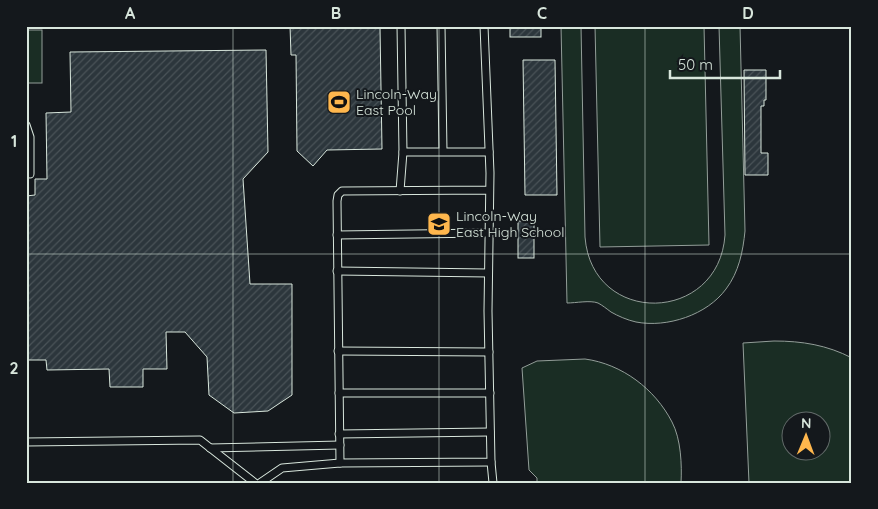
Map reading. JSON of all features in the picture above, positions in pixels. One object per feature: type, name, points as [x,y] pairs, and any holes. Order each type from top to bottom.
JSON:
[{"type":"lane","points":[[400,191],[403,152],[401,26]]},
{"type":"lane","points":[[442,26],[442,151]]},
{"type":"lane","points":[[484,26],[490,172],[488,273],[490,432],[493,483]]},
{"type":"lane","points":[[26,126],[30,137],[30,174]]},
{"type":"lane","points":[[403,152],[489,152]]},
{"type":"lane","points":[[340,463],[336,201],[338,195],[342,191],[489,190]]},
{"type":"lane","points":[[337,235],[488,232]]},
{"type":"lane","points":[[337,271],[488,273]]},
{"type":"lane","points":[[338,352],[489,352]]},
{"type":"lane","points":[[339,393],[490,392]]},
{"type":"lane","points":[[340,434],[490,432]]},
{"type":"lane","points":[[26,442],[200,440],[254,483]]},
{"type":"lane","points":[[210,448],[340,445]]},
{"type":"lane","points":[[260,483],[282,468],[340,463],[491,462]]},
{"type":"green space","points":[[561,26],[581,26],[585,237],[593,266],[609,287],[631,299],[655,303],[680,298],[702,286],[718,264],[725,235],[719,26],[740,26],[745,231],[743,246],[740,261],[726,289],[708,306],[686,318],[660,323],[636,322],[623,318],[595,302],[567,303]]},
{"type":"green space","points":[[595,26],[704,26],[709,245],[600,247]]},
{"type":"green space","points":[[26,30],[42,30],[42,83],[26,83]]},
{"type":"green space","points":[[774,341],[804,343],[824,347],[852,358],[852,483],[749,483],[743,343]]},
{"type":"green space","points":[[585,359],[612,366],[624,372],[647,389],[665,410],[675,429],[679,444],[681,483],[537,483],[537,478],[529,470],[522,368],[537,361]]},
{"type":"building","name":"Lincoln-Way East Pool","points":[[290,26],[380,28],[382,149],[327,150],[313,166],[297,151],[296,55],[291,55]]},
{"type":"building","points":[[510,26],[541,26],[541,37],[510,37]]},
{"type":"building","points":[[266,50],[268,152],[243,179],[250,284],[292,284],[292,395],[268,411],[234,413],[209,395],[207,357],[185,332],[166,332],[167,369],[143,369],[143,387],[110,387],[109,369],[47,370],[46,360],[26,360],[26,196],[35,195],[35,179],[47,179],[46,113],[71,112],[70,52]]},
{"type":"building","points":[[523,60],[555,60],[557,195],[525,195]]},
{"type":"building","points":[[744,70],[766,70],[766,100],[764,100],[764,106],[761,106],[761,153],[768,153],[768,175],[745,175]]},
{"type":"building","points":[[518,221],[534,221],[534,258],[518,258]]},
{"type":"place","name":"Lincoln-Way East Pool","points":[[339,102]]},
{"type":"place","name":"Lincoln-Way East High School","points":[[439,224]]}]
